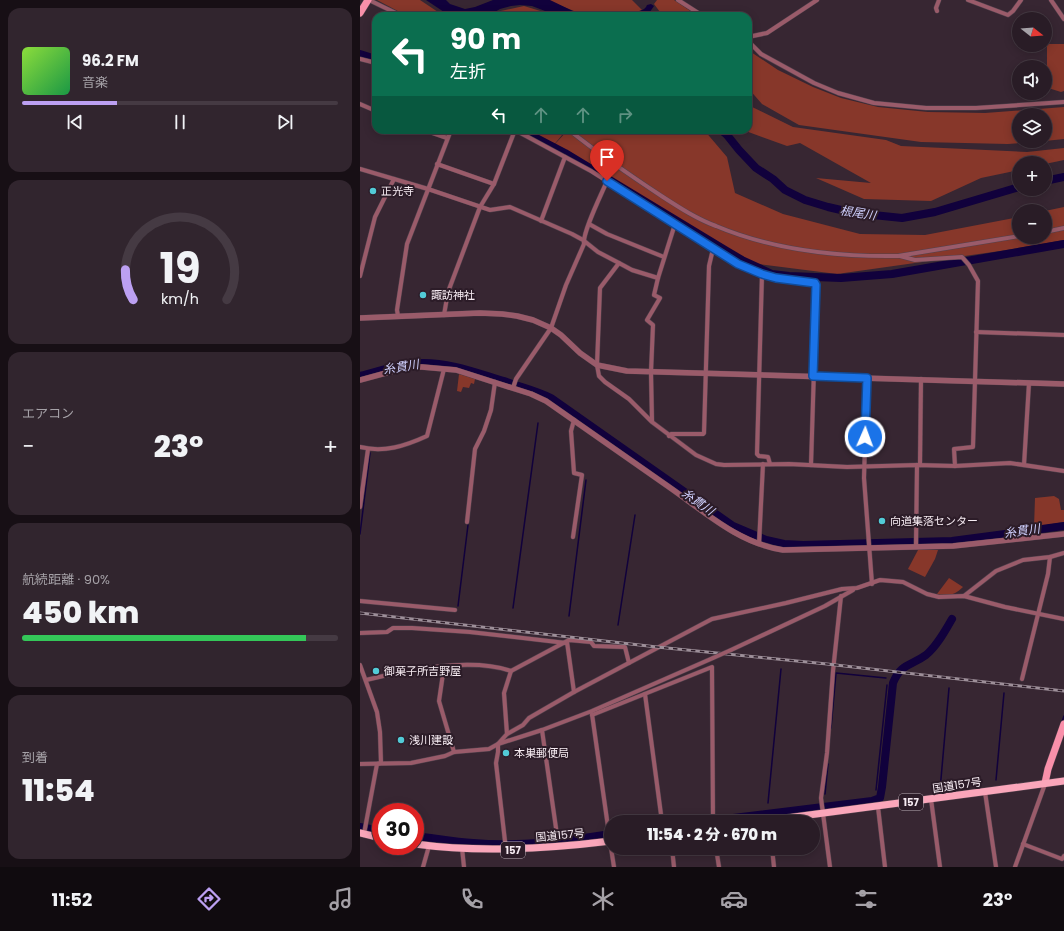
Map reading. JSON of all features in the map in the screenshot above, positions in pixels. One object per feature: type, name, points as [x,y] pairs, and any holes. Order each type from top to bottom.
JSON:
[{"type":"highway","name":"国道157号","points":[[805,815],[1064,781]]},
{"type":"highway","name":"国道157号","points":[[424,845],[506,850],[604,845]]},
{"type":"main road","points":[[360,13],[368,0]]},
{"type":"main road","points":[[1045,783],[1048,769],[1064,724]]},
{"type":"street","points":[[368,0],[394,12]]},
{"type":"street","points":[[678,0],[697,12]]},
{"type":"street","points":[[752,36],[767,33],[817,0]]},
{"type":"street","points":[[937,11],[936,8],[939,0]]},
{"type":"street","points":[[969,0],[1008,14],[1013,11],[1021,0]]},
{"type":"street","points":[[1051,0],[1064,20]]},
{"type":"street","points":[[752,45],[761,54],[814,83],[838,93],[874,103],[926,108],[976,108],[1064,102]]},
{"type":"street","points":[[360,59],[372,62]]},
{"type":"street","points":[[360,104],[372,109]]},
{"type":"street","points":[[436,134],[447,138]]},
{"type":"street","points":[[398,316],[407,244],[449,134]]},
{"type":"street","points":[[444,315],[448,292],[480,207],[494,184],[513,134]]},
{"type":"street","points":[[522,134],[591,171],[738,264],[776,278],[815,283],[811,465]]},
{"type":"street","points":[[574,134],[610,162],[649,188],[699,219],[726,230],[761,241],[839,254],[898,256],[915,260],[962,257],[969,265],[978,281],[973,447],[954,449],[955,466]]},
{"type":"street","points":[[541,221],[565,157]]},
{"type":"street","points":[[437,164],[494,184]]},
{"type":"street","points":[[360,169],[428,189],[490,210],[510,207],[583,240],[598,252],[632,270],[658,278]]},
{"type":"street","points":[[360,276],[375,217],[394,179]]},
{"type":"street","points":[[515,385],[550,328],[566,285],[584,244],[583,240],[607,181]]},
{"type":"street","points":[[589,224],[607,234],[664,258]]},
{"type":"street","points":[[652,422],[651,372],[653,325],[647,320],[660,298],[654,295],[675,224]]},
{"type":"street","points":[[1052,231],[1064,228]]},
{"type":"street","points":[[898,256],[1012,237]]},
{"type":"street","points":[[669,436],[671,434],[704,433],[708,266],[713,249]]},
{"type":"street","points":[[619,263],[600,288],[597,365],[599,376],[628,399],[669,436],[696,455],[716,464],[724,465],[955,466],[1010,463],[1064,471]]},
{"type":"street","points":[[762,274],[757,454],[759,456],[768,457],[770,464]]},
{"type":"street","points":[[361,320],[398,316],[480,313],[502,314],[533,320],[561,335],[580,353],[597,365],[627,371],[975,380],[1064,384]]},
{"type":"street","points":[[976,332],[1064,335]]},
{"type":"street","points":[[360,380],[408,367],[456,370],[495,382],[515,385],[546,401],[574,420],[603,442],[678,493],[708,516],[746,539],[760,540],[783,550],[916,543],[969,545],[1064,534]]},
{"type":"street","points":[[360,447],[368,449],[397,448],[427,436],[444,369]]},
{"type":"street","points":[[867,378],[864,466],[872,584]]},
{"type":"street","points":[[916,543],[921,379]]},
{"type":"street","points":[[467,522],[476,449],[491,410],[495,382]]},
{"type":"street","points":[[1024,464],[1029,383]]},
{"type":"street","points":[[573,536],[582,475],[574,473],[571,431],[574,420]]},
{"type":"street","points":[[360,507],[368,449]]},
{"type":"street","points":[[760,540],[763,464]]},
{"type":"street","points":[[964,596],[996,571],[1023,560],[1064,554]]},
{"type":"street","points":[[1022,679],[1050,557]]},
{"type":"street","points":[[506,850],[496,763],[498,744],[507,734],[523,725],[529,718],[574,692],[712,619],[842,589],[857,588],[880,580],[902,582],[927,594],[939,597],[964,596],[990,604],[1064,619]]},
{"type":"street","points":[[592,713],[813,612],[857,588]]},
{"type":"street","points":[[830,867],[821,802],[841,596]]},
{"type":"street","points":[[360,601],[455,610]]},
{"type":"street","points":[[360,633],[387,632],[392,628],[412,628],[470,632],[567,642]]},
{"type":"street","points":[[507,734],[504,693],[511,671],[569,640],[591,642],[594,646],[625,647],[629,663]]},
{"type":"street","points":[[567,642],[574,692]]},
{"type":"street","points":[[366,680],[411,671],[466,664],[502,668],[511,671]]},
{"type":"street","points":[[360,665],[377,712],[381,744],[381,763],[377,764],[366,825],[363,833]]},
{"type":"street","points":[[444,667],[439,701],[454,752]]},
{"type":"street","points":[[360,764],[411,763],[445,756],[454,752],[489,749],[498,744],[645,694],[712,667],[713,815]]},
{"type":"street","points":[[645,694],[661,815]]},
{"type":"street","points":[[592,713],[607,815]]},
{"type":"street","points":[[542,730],[556,835]]},
{"type":"street","points":[[1016,867],[1045,783]]},
{"type":"street","points":[[985,792],[996,867]]},
{"type":"street","points":[[931,799],[940,867]]},
{"type":"street","points":[[878,806],[885,867]]},
{"type":"street","points":[[1023,844],[1062,859],[1064,856]]},
{"type":"street","points":[[423,867],[429,846]]},
{"type":"street","points":[[462,848],[464,867]]},
{"type":"street","points":[[612,855],[614,867]]},
{"type":"street","points":[[673,855],[674,867]]},
{"type":"street","points":[[717,855],[719,867]]},
{"type":"street","points":[[773,855],[774,867]]},
{"type":"shaded area","points":[[377,0],[420,0],[438,12],[400,12]]},
{"type":"shaded area","points":[[426,0],[446,0],[450,4],[465,9],[493,0],[550,0],[575,12],[548,12],[532,6],[520,5],[500,9],[495,12],[444,12]]},
{"type":"shaded area","points":[[546,0],[632,0],[642,10],[639,12],[574,11]]},
{"type":"shaded area","points":[[657,0],[674,0],[692,12],[660,12],[654,4]]},
{"type":"shaded area","points":[[651,4],[654,6],[650,12],[637,12],[644,9],[647,5]]},
{"type":"shaded area","points":[[524,6],[544,12],[496,12]]},
{"type":"shaded area","points":[[1052,44],[1064,44],[1064,91],[1061,92],[1052,89],[1052,60],[1047,60],[1047,52],[1052,52]]},
{"type":"shaded area","points":[[752,53],[778,70],[813,87],[841,98],[878,107],[928,112],[985,113],[1012,111],[1012,144],[921,142],[799,125],[762,104],[752,93]]},
{"type":"shaded area","points":[[752,107],[793,127],[886,140],[901,146],[1027,152],[1064,148],[1064,160],[1052,163],[1052,156],[1012,156],[1012,171],[981,178],[931,201],[864,199],[816,178],[871,183],[800,143],[787,146],[752,133]]},
{"type":"shaded area","points":[[1064,107],[1064,139],[1052,140],[1051,108]]},
{"type":"shaded area","points":[[530,134],[561,134],[562,135],[553,146]]},
{"type":"shaded area","points":[[564,134],[707,134],[727,157],[735,193],[783,214],[860,234],[925,235],[1012,218],[1012,244],[1041,244],[837,274],[750,263],[677,221],[616,181],[555,144]]},
{"type":"shaded area","points":[[1064,207],[1064,240],[1052,242],[1052,210]]},
{"type":"shaded area","points":[[459,374],[475,379],[474,384],[471,383],[469,388],[463,387],[461,392],[457,391]]},
{"type":"shaded area","points":[[1054,496],[1059,499],[1061,510],[1064,510],[1064,522],[1034,527],[1035,498]]},
{"type":"shaded area","points":[[918,550],[938,550],[935,559],[925,577],[908,569]]},
{"type":"shaded area","points":[[949,578],[963,587],[951,595],[944,596],[937,594]]},
{"type":"waterway","points":[[360,54],[372,58]]},
{"type":"waterway","points":[[529,134],[565,153],[742,260],[772,274],[841,278],[892,274],[1064,244]]},
{"type":"waterway","name":"根尾川","points":[[726,134],[756,168],[773,179],[785,190],[805,200],[854,213],[902,218],[935,212],[1012,189]]},
{"type":"waterway","name":"根尾川","points":[[1052,180],[1064,177]]},
{"type":"waterway","name":"糸貫川","points":[[360,376],[405,365],[420,363],[442,364],[504,381],[539,393],[551,398],[733,526],[766,540],[784,544],[803,545],[952,541],[1064,526]]},
{"type":"waterway","points":[[513,608],[538,423]]},
{"type":"waterway","points":[[360,534],[370,453]]},
{"type":"waterway","points":[[569,616],[586,480]]},
{"type":"waterway","points":[[618,625],[635,515]]},
{"type":"waterway","points":[[458,606],[468,525]]},
{"type":"waterway","points":[[757,815],[872,801],[880,798],[893,683],[903,668],[921,659],[934,647],[952,619]]},
{"type":"waterway","points":[[768,803],[781,669]]},
{"type":"waterway","points":[[831,728],[836,673],[886,678]]},
{"type":"waterway","points":[[876,790],[887,685]]},
{"type":"waterway","points":[[940,790],[949,688]]},
{"type":"waterway","points":[[996,780],[1004,693]]},
{"type":"waterway","points":[[1062,722],[1064,716]]},
{"type":"waterway","points":[[825,794],[828,764]]},
{"type":"waterway","points":[[360,827],[372,829]]},
{"type":"waterway","points":[[424,837],[490,844],[525,844],[604,835]]},
{"type":"railway","points":[[360,613],[1064,691]]},
{"type":"place","name":"正光寺","points":[[373,191]]},
{"type":"place","name":"諏訪神社","points":[[423,295]]},
{"type":"place","name":"向道集落センター","points":[[882,521]]},
{"type":"place","name":"御菓子所吉野屋","points":[[376,671]]},
{"type":"place","name":"浅川建設","points":[[401,740]]},
{"type":"place","name":"本巣郵便局","points":[[506,753]]},
{"type":"route","points":[[607,181],[738,264],[776,278],[815,283],[816,306],[813,376],[867,378],[865,437]]}]
